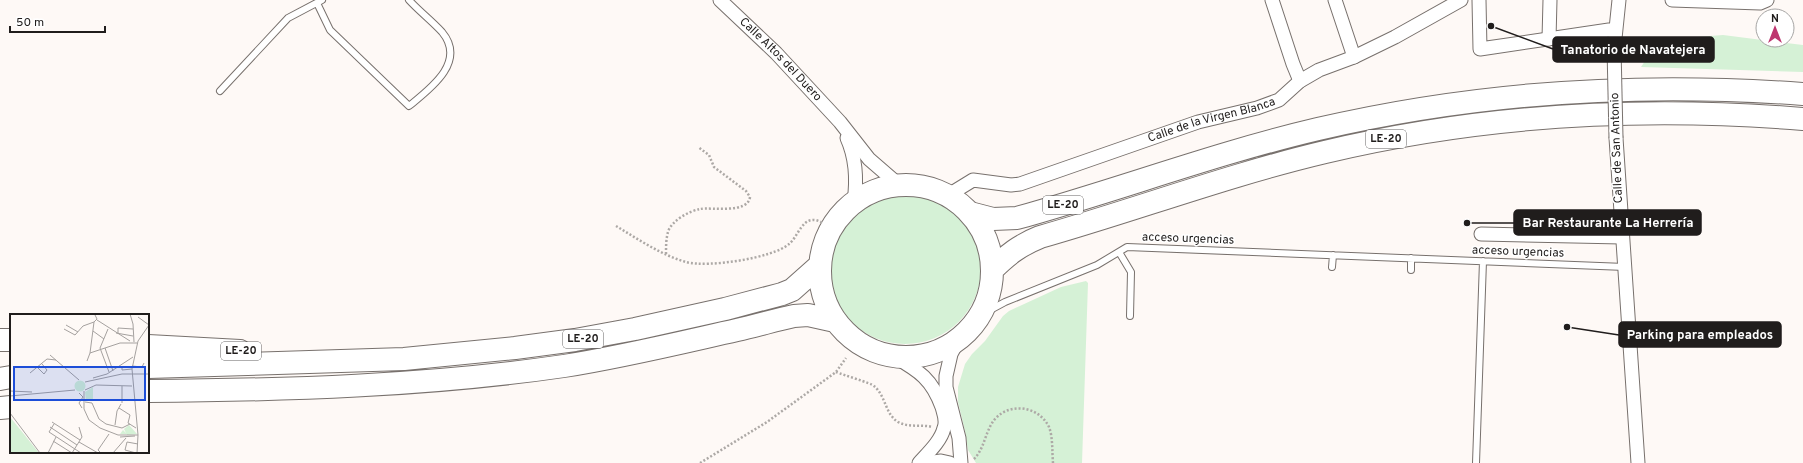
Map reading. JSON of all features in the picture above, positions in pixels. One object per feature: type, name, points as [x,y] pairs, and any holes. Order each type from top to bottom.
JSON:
[{"type":"highway","name":"LE-20","points":[[970,213],[993,220],[1017,218],[1266,142],[1372,117],[1442,105],[1530,95],[1607,90],[1704,89],[1803,94]]},
{"type":"highway","name":"LE-20","points":[[992,270],[1011,252],[1024,243],[1040,237],[1274,165],[1325,152],[1411,134],[1481,124],[1554,118],[1657,113],[1730,114],[1803,119]]},
{"type":"highway","name":"LE-20","points":[[899,185],[916,186],[932,189],[947,196],[970,213],[986,240],[991,255],[992,270],[989,294],[980,316],[960,339],[945,348],[929,354],[912,357],[895,357],[871,350],[850,336],[835,321],[823,295],[820,266],[824,243],[831,228],[842,213],[854,202],[883,188],[899,185]]},
{"type":"highway","name":"LE-20","points":[[149,367],[404,358],[515,348],[635,329],[725,309],[782,294],[792,290],[820,266]]},
{"type":"highway","name":"LE-20","points":[[149,391],[392,383],[505,374],[564,366],[631,354],[794,316],[808,315],[835,321]]},
{"type":"highway","name":"LE-20","points":[[149,346],[261,352],[333,360]]},
{"type":"highway","points":[[0,379],[10,377]]},
{"type":"highway","points":[[0,396],[10,395]]},
{"type":"highway","points":[[0,408],[10,407]]},
{"type":"street","name":"Calle Altos del Duero","points":[[720,0],[776,53],[840,122],[869,159],[899,185]]},
{"type":"street","points":[[1272,0],[1300,81]]},
{"type":"street","points":[[1335,0],[1354,57]]},
{"type":"street","name":"Calle de la Virgen Blanca","points":[[947,196],[973,180],[1011,185],[1020,184],[1198,122],[1257,108],[1279,100],[1300,81],[1319,70],[1354,57],[1395,37],[1461,0]]},
{"type":"street","points":[[1479,0],[1480,49],[1609,30],[1615,31]]},
{"type":"street","points":[[1549,39],[1550,0]]},
{"type":"street","name":"Calle de San Antonio","points":[[1618,0],[1614,48],[1616,138],[1638,463]]},
{"type":"street","points":[[1672,0],[1760,3],[1767,0]]},
{"type":"street","name":"Calle Altos del Duero","points":[[840,122],[851,147],[854,160],[856,188],[854,202]]},
{"type":"street","points":[[1481,234],[1622,237]]},
{"type":"street","points":[[960,339],[951,354],[946,376],[946,387],[966,463]]},
{"type":"street","points":[[895,357],[910,366],[929,381],[936,392],[945,418],[944,430],[929,452],[919,463]]},
{"type":"street","points":[[926,463],[941,461],[950,463]]},
{"type":"lane","points":[[220,91],[288,18],[320,1],[330,30],[409,106],[434,86],[445,73],[449,61],[449,48],[443,33],[408,0]]},
{"type":"lane","name":"acceso urgencias","points":[[980,316],[1005,302],[1097,265],[1127,247],[1625,267]]},
{"type":"lane","points":[[1119,252],[1131,272],[1130,316]]},
{"type":"lane","points":[[1332,267],[1333,255]]},
{"type":"lane","points":[[1411,258],[1411,270]]},
{"type":"lane","points":[[1476,463],[1483,261]]},
{"type":"path","points":[[666,254],[668,231],[677,219],[699,209],[728,209],[746,205],[750,201],[750,197],[746,190],[714,167],[708,155],[698,147]]},
{"type":"path","points":[[616,226],[666,254],[687,262],[708,264],[763,256],[777,251],[790,244],[805,223],[812,220],[818,221],[831,228]]},
{"type":"path","points":[[700,463],[767,422],[836,372],[846,358]]},
{"type":"path","points":[[836,372],[859,381],[868,382],[875,386],[883,397],[892,418],[899,423],[907,425],[925,425],[937,428]]},
{"type":"path","points":[[966,463],[981,450],[987,433],[996,418],[1011,409],[1020,408],[1033,411],[1045,419],[1051,434],[1053,463]]},
{"type":"green space","points":[[1723,35],[1755,39],[1755,48],[1795,48],[1795,44],[1803,45],[1803,72],[1641,67],[1659,40]]},
{"type":"green space","points":[[912,192],[934,197],[954,209],[964,219],[976,239],[980,253],[980,283],[976,297],[964,317],[954,327],[934,339],[920,343],[898,344],[876,339],[856,327],[846,317],[834,297],[830,283],[829,261],[834,239],[846,219],[856,209],[876,197],[890,193]]},
{"type":"green space","points":[[1086,281],[1088,283],[1082,463],[976,463],[968,450],[958,402],[958,387],[965,364],[972,354],[985,341],[1003,316],[1009,311],[1061,287]]},
{"type":"place","name":"Tanatorio de Navatejera","points":[[1491,26]]},
{"type":"place","name":"Bar Restaurante La Herrería","points":[[1467,223]]},
{"type":"place","name":"Parking para empleados","points":[[1567,327]]}]
